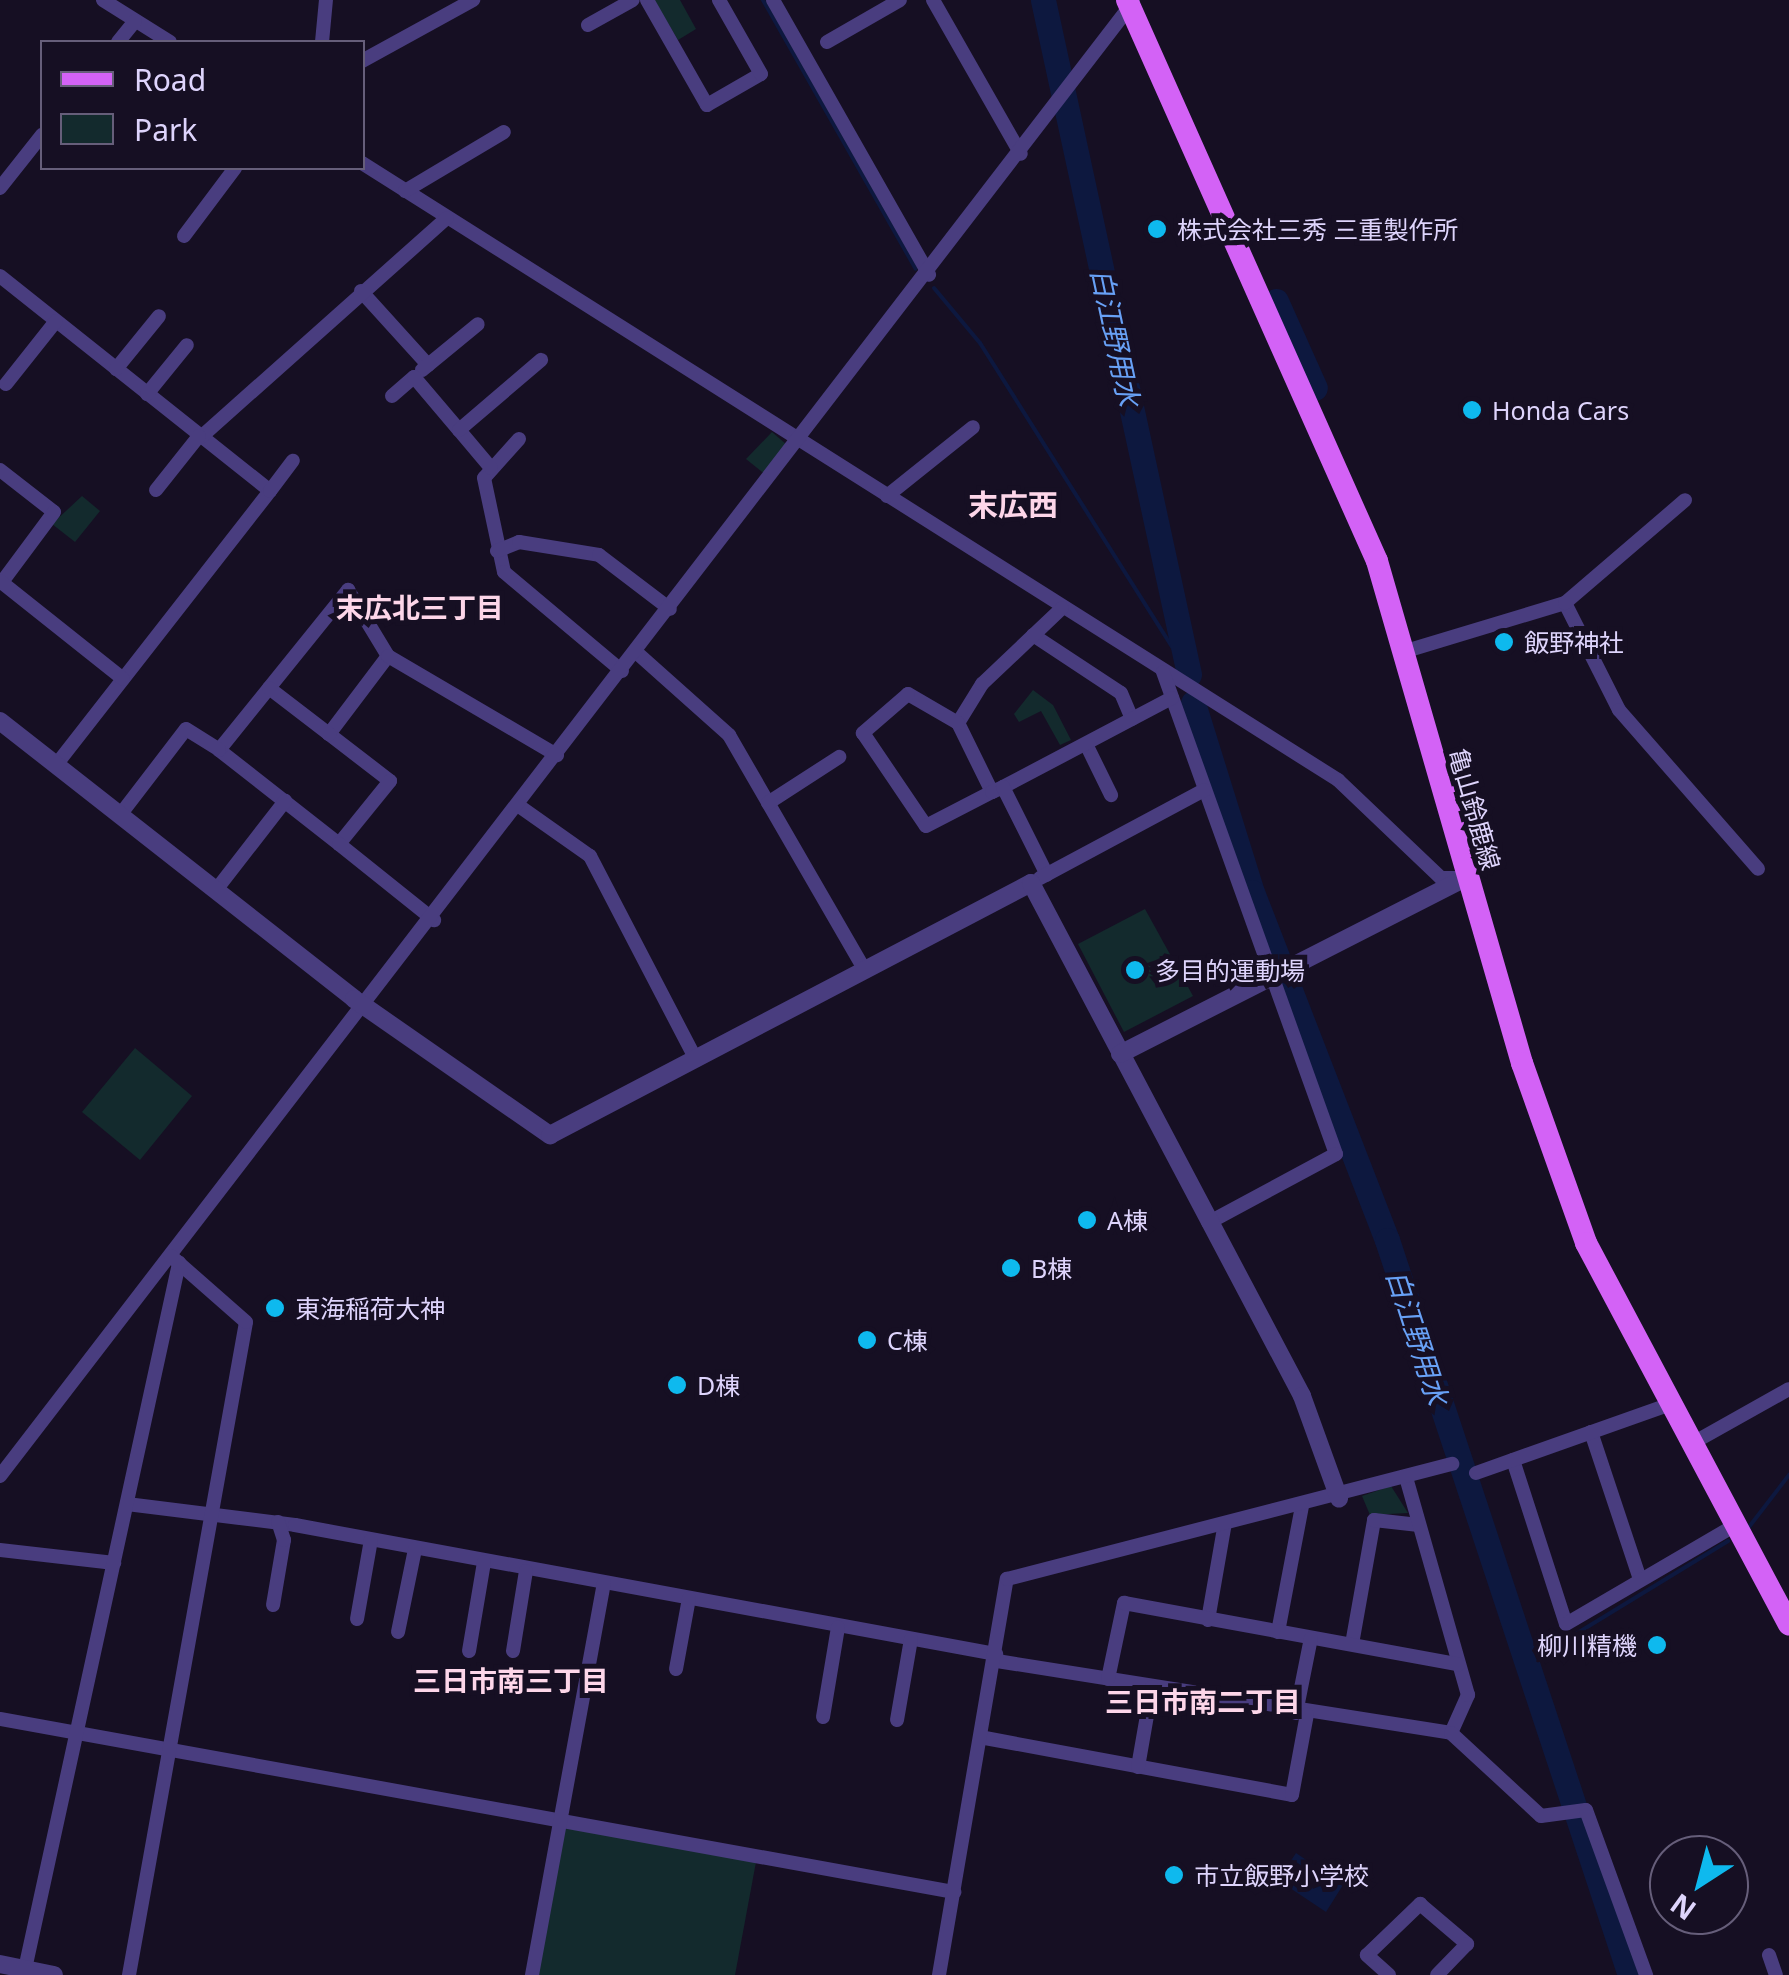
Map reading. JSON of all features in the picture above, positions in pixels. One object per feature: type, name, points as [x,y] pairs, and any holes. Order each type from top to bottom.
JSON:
[{"type":"main road","name":"亀山鈴鹿線","points":[[1131,2],[1345,484],[1406,651],[1466,878],[1586,1243],[1668,1405],[1789,1624]]},
{"type":"street","points":[[103,0],[167,40]]},
{"type":"street","points":[[322,40],[326,0]]},
{"type":"street","points":[[365,58],[473,0]]},
{"type":"street","points":[[588,25],[633,0]]},
{"type":"street","points":[[646,0],[706,105],[761,74],[720,0]]},
{"type":"street","points":[[773,0],[929,275]]},
{"type":"street","points":[[827,42],[900,0]]},
{"type":"street","points":[[933,0],[1020,154]]},
{"type":"street","points":[[0,1476],[175,1260],[556,755],[1062,100],[1131,2]]},
{"type":"street","points":[[120,40],[136,21]]},
{"type":"street","points":[[405,192],[504,132]]},
{"type":"street","points":[[0,188],[40,138]]},
{"type":"street","points":[[365,165],[1375,807],[1442,878],[1466,878]]},
{"type":"street","points":[[184,236],[234,170]]},
{"type":"street","points":[[156,490],[200,437],[447,218]]},
{"type":"street","points":[[0,276],[270,491]]},
{"type":"street","points":[[361,291],[428,365]]},
{"type":"street","points":[[116,369],[160,316]]},
{"type":"street","points":[[6,384],[56,321]]},
{"type":"street","points":[[392,396],[478,324]]},
{"type":"street","points":[[147,394],[187,345]]},
{"type":"street","points":[[458,430],[541,360]]},
{"type":"street","points":[[414,377],[490,468]]},
{"type":"street","points":[[887,496],[973,427]]},
{"type":"street","points":[[520,440],[490,468],[484,502],[504,572],[622,670]]},
{"type":"street","points":[[56,764],[293,461]]},
{"type":"street","points":[[0,470],[54,512],[1,582],[123,679]]},
{"type":"street","points":[[1406,651],[1565,603],[1685,500]]},
{"type":"street","points":[[497,551],[519,542],[599,555],[670,609]]},
{"type":"street","points":[[219,750],[348,590],[388,656],[556,755]]},
{"type":"street","points":[[1565,603],[1619,710],[1758,869]]},
{"type":"street","points":[[958,723],[982,684],[1062,608]]},
{"type":"street","points":[[1033,636],[1121,693],[1132,719]]},
{"type":"street","points":[[636,652],[730,735],[865,971]]},
{"type":"street","points":[[329,734],[388,656]]},
{"type":"street","points":[[1163,671],[1204,790],[1277,970],[1336,1154],[1208,1223]]},
{"type":"street","points":[[269,688],[390,781],[339,844]]},
{"type":"street","points":[[1172,698],[1086,744],[997,790],[926,826],[863,732],[908,694],[958,723],[997,790],[1120,1054],[1302,1396],[1339,1498]]},
{"type":"street","points":[[0,720],[366,1007],[550,1135],[1204,790]]},
{"type":"street","points":[[120,815],[186,728],[434,920]]},
{"type":"street","points":[[1086,744],[1111,795]]},
{"type":"street","points":[[768,803],[839,756]]},
{"type":"street","points":[[216,890],[285,801]]},
{"type":"street","points":[[519,806],[590,856],[696,1060]]},
{"type":"street","points":[[1120,1054],[1277,970],[1466,878]]},
{"type":"street","points":[[26,1968],[127,1504],[175,1260]]},
{"type":"street","points":[[129,1975],[246,1322],[175,1260]]},
{"type":"street","points":[[1690,1444],[1789,1389]]},
{"type":"street","points":[[1476,1474],[1668,1405]]},
{"type":"street","points":[[1591,1432],[1640,1580]]},
{"type":"street","points":[[1512,1460],[1566,1624],[1734,1526]]},
{"type":"street","points":[[939,1975],[985,1738],[1007,1579],[1339,1498],[1452,1464]]},
{"type":"street","points":[[1406,1478],[1468,1695],[1451,1733]]},
{"type":"street","points":[[127,1504],[212,1510],[1302,1714],[1451,1733],[1540,1816],[1577,1813],[1646,1975]]},
{"type":"street","points":[[1278,1632],[1302,1506]]},
{"type":"street","points":[[1352,1644],[1374,1520],[1419,1525]]},
{"type":"street","points":[[274,1604],[284,1540],[278,1522]]},
{"type":"street","points":[[1208,1620],[1225,1523]]},
{"type":"street","points":[[357,1618],[371,1540]]},
{"type":"street","points":[[398,1632],[415,1548]]},
{"type":"street","points":[[0,1550],[114,1564]]},
{"type":"street","points":[[469,1651],[484,1562]]},
{"type":"street","points":[[513,1651],[526,1571]]},
{"type":"street","points":[[532,1975],[604,1583]]},
{"type":"street","points":[[676,1669],[689,1598]]},
{"type":"street","points":[[1108,1679],[1124,1603],[1458,1664]]},
{"type":"street","points":[[822,1717],[838,1628]]},
{"type":"street","points":[[985,1738],[1292,1796],[1311,1638]]},
{"type":"street","points":[[897,1720],[911,1640]]},
{"type":"street","points":[[1138,1767],[1152,1687]]},
{"type":"street","points":[[0,1719],[954,1892]]},
{"type":"street","points":[[1389,1975],[1367,1955],[1420,1904],[1468,1944],[1436,1975]]},
{"type":"street","points":[[1769,1955],[1776,1975]]},
{"type":"street","points":[[1364,1975],[1374,1962]]},
{"type":"street","points":[[0,1964],[54,1975]]},
{"type":"green space","points":[[654,0],[680,0],[696,29],[678,40]]},
{"type":"green space","points":[[772,432],[787,445],[766,475],[746,459]]},
{"type":"green space","points":[[82,496],[100,511],[75,542],[52,524]]},
{"type":"green space","points":[[1033,690],[1053,705],[1071,740],[1060,745],[1041,711],[1019,722],[1014,714]]},
{"type":"green space","name":"多目的運動場","points":[[1145,909],[1193,996],[1124,1032],[1078,944]]},
{"type":"green space","points":[[135,1048],[192,1096],[140,1160],[82,1112]]},
{"type":"green space","points":[[1391,1486],[1408,1513],[1370,1515],[1362,1496]]},
{"type":"green space","points":[[564,1825],[756,1862],[735,1975],[537,1975]]},
{"type":"water","points":[[1296,1853],[1343,1885],[1326,1912],[1278,1880]]},
{"type":"waterway","points":[[763,0],[916,269]]},
{"type":"waterway","name":"白江野用水","points":[[1043,0],[1189,674]]},
{"type":"waterway","points":[[934,288],[980,343],[1189,674]]},
{"type":"waterway","name":"白江野用水","points":[[1276,301],[1315,388]]},
{"type":"waterway","name":"白江野用水","points":[[1193,703],[1252,892],[1387,1240],[1630,1975]]},
{"type":"waterway","points":[[1749,1527],[1789,1475]]},
{"type":"waterway","points":[[1525,1665],[1728,1541]]},
{"type":"place","name":"株式会社三秀 三重製作所","points":[[1157,229]]},
{"type":"place","name":"Honda Cars","points":[[1472,410]]},
{"type":"place","name":"飯野神社","points":[[1504,642]]},
{"type":"place","name":"多目的運動場","points":[[1135,970]]},
{"type":"place","name":"A棟","points":[[1087,1220]]},
{"type":"place","name":"B棟","points":[[1011,1268]]},
{"type":"place","name":"東海稲荷大神","points":[[275,1308]]},
{"type":"place","name":"C棟","points":[[867,1340]]},
{"type":"place","name":"D棟","points":[[677,1385]]},
{"type":"place","name":"柳川精機","points":[[1657,1645]]},
{"type":"place","name":"市立飯野小学校","points":[[1174,1875]]},
{"type":"district","name":"末広西","points":[[1013,505]]},
{"type":"district","name":"末広北三丁目","points":[[420,607]]},
{"type":"district","name":"三日市南三丁目","points":[[511,1680]]},
{"type":"district","name":"三日市南二丁目","points":[[1203,1701]]}]
